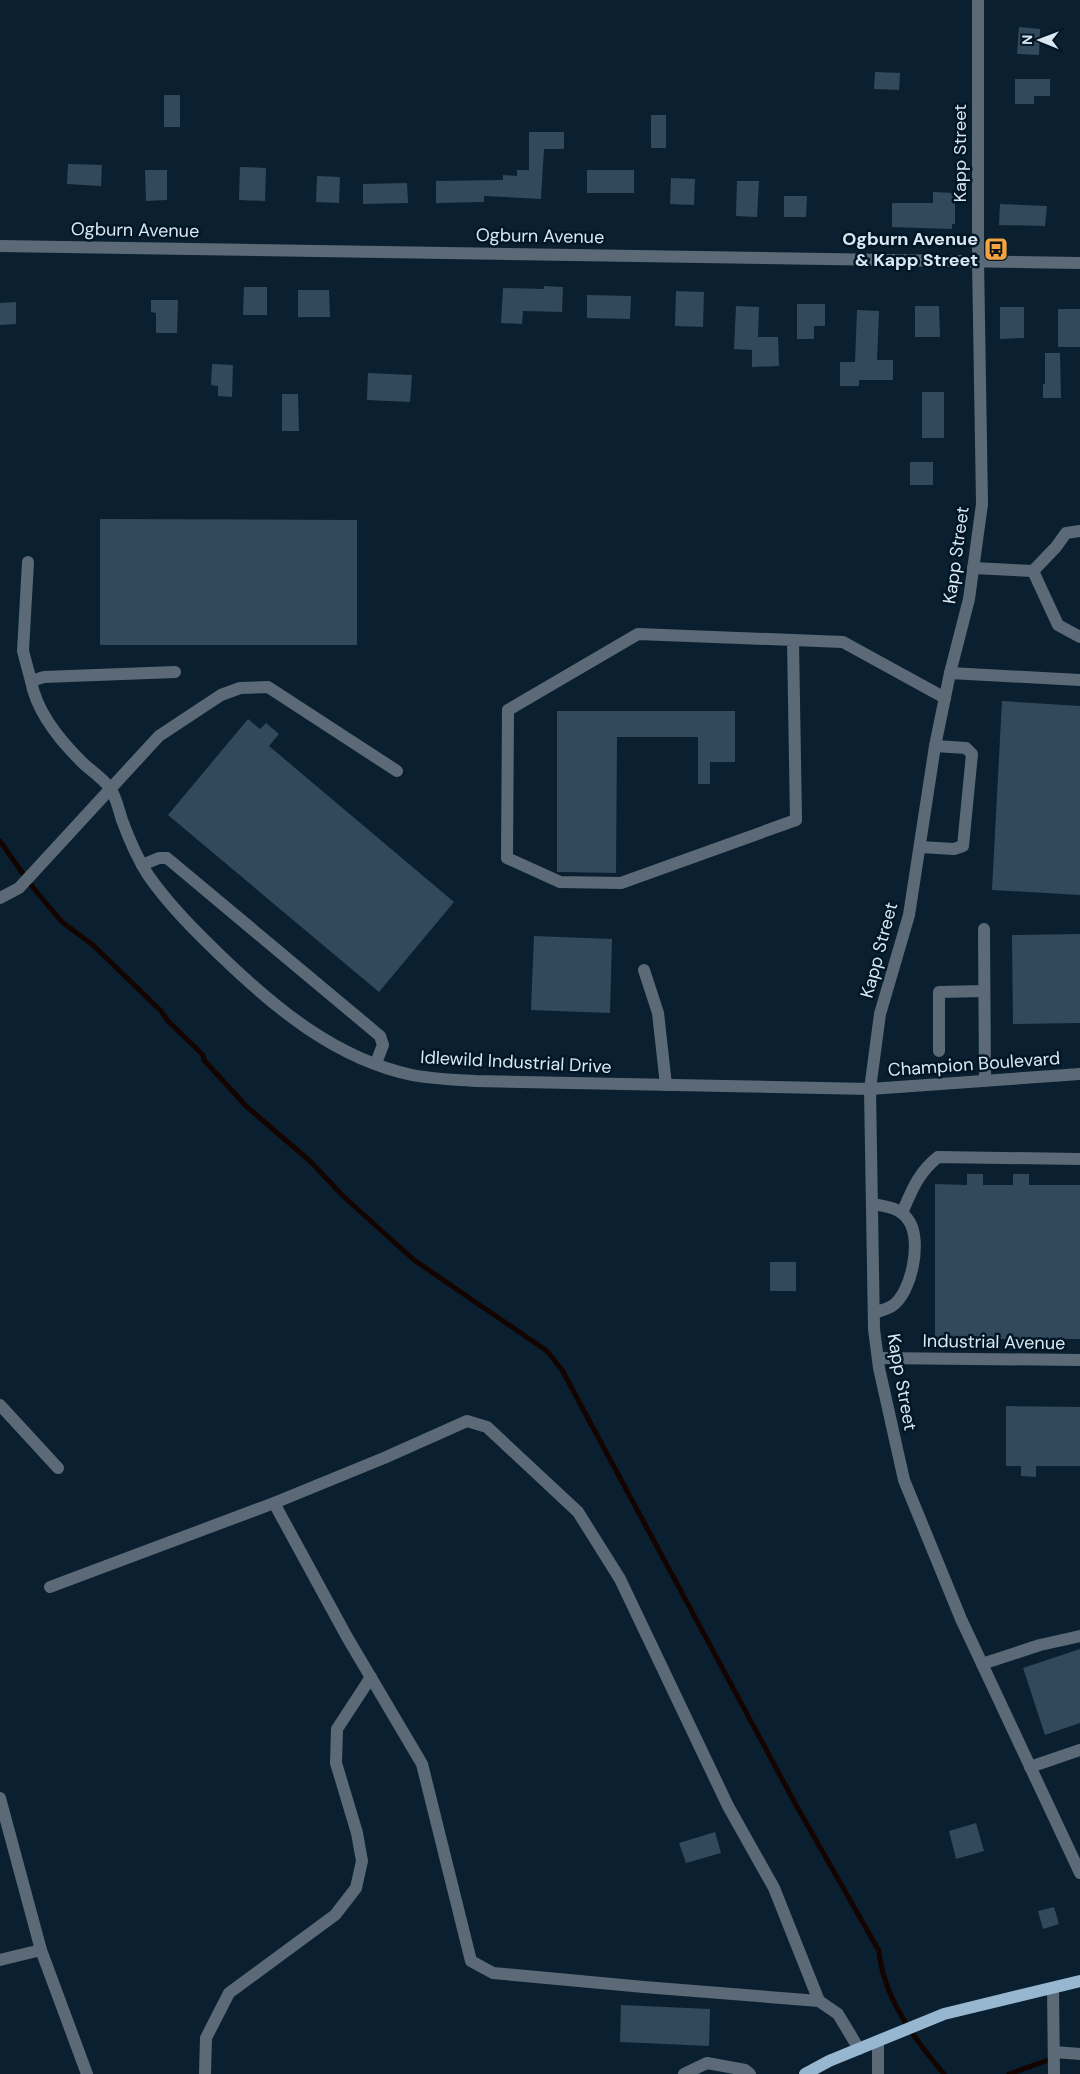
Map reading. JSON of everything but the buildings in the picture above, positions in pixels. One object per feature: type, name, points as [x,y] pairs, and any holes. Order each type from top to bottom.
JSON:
[{"type":"main road","points":[[805,2074],[830,2061],[944,2014],[1080,1981]]},
{"type":"street","name":"Kapp Street","points":[[978,0],[978,260],[982,504],[969,598],[950,673],[935,746],[909,915],[880,1014],[870,1089],[874,1313],[878,1358],[904,1480],[961,1619],[1080,1874]]},
{"type":"street","name":"Ogburn Avenue","points":[[0,246],[1080,263]]},
{"type":"street","points":[[973,568],[1033,571],[1056,547],[1066,533],[1080,531]]},
{"type":"street","points":[[28,562],[23,651],[34,696],[62,744],[111,789]]},
{"type":"street","points":[[1033,571],[1058,625],[1080,637]]},
{"type":"street","points":[[793,641],[796,820],[621,883],[560,882],[507,858],[508,710],[638,634],[843,642],[945,698]]},
{"type":"street","points":[[31,681],[44,677],[176,672]]},
{"type":"street","points":[[950,673],[1080,680]]},
{"type":"street","points":[[0,904],[0,898],[19,888],[159,736],[221,695],[240,688],[268,687],[397,771]]},
{"type":"street","points":[[920,847],[954,849],[963,846],[972,754],[966,748],[935,746]]},
{"type":"street","name":"Idlewild Industrial Drive","points":[[111,789],[130,842],[142,864],[165,898],[189,925],[252,986],[286,1014],[316,1035],[376,1063],[410,1074],[439,1079],[870,1089]]},
{"type":"street","points":[[142,864],[159,858],[167,858],[380,1036],[382,1044],[376,1063]]},
{"type":"street","points":[[984,930],[985,1080]]},
{"type":"street","points":[[644,970],[658,1013],[666,1085]]},
{"type":"street","points":[[939,1051],[938,992],[984,990]]},
{"type":"street","name":"Champion Boulevard","points":[[870,1089],[1080,1074]]},
{"type":"street","points":[[902,1213],[924,1168],[938,1157],[1080,1159]]},
{"type":"street","points":[[872,1204],[891,1207],[902,1213],[910,1222],[914,1234],[913,1270],[908,1287],[892,1307],[874,1313]]},
{"type":"street","name":"Industrial Avenue","points":[[878,1358],[1080,1360]]},
{"type":"street","points":[[0,1405],[58,1468]]},
{"type":"street","points":[[50,1587],[274,1503],[468,1421],[487,1428],[578,1512],[620,1579],[728,1806],[774,1888],[819,2001]]},
{"type":"street","points":[[274,1503],[348,1638],[422,1764],[470,1961],[493,1973],[819,2001],[838,2014],[859,2049]]},
{"type":"street","points":[[982,1664],[1040,1645],[1080,1636]]},
{"type":"street","points":[[205,2074],[206,2038],[229,1993],[335,1915],[356,1888],[362,1861],[357,1833],[336,1763],[337,1729],[371,1677]]},
{"type":"street","points":[[1030,1767],[1080,1750]]},
{"type":"street","points":[[0,1798],[41,1950],[88,2074]]},
{"type":"street","points":[[0,1960],[41,1950]]},
{"type":"street","points":[[1053,1988],[1054,2074]]},
{"type":"street","points":[[878,2041],[878,2074]]},
{"type":"street","points":[[1054,2052],[1080,2054]]},
{"type":"street","points":[[684,2074],[707,2063],[745,2070],[750,2074]]},
{"type":"waterway","points":[[0,841],[30,884],[62,922],[93,945],[161,1011],[168,1021],[203,1055],[204,1060],[246,1106],[310,1161],[343,1196],[414,1260],[547,1351],[562,1370],[796,1805],[879,1951],[887,1985],[902,2017],[922,2047],[944,2074]]},
{"type":"waterway","points":[[1009,2074],[1054,2058]]},
{"type":"place","name":"Ogburn Avenue & Kapp Street","points":[[996,249]]}]
